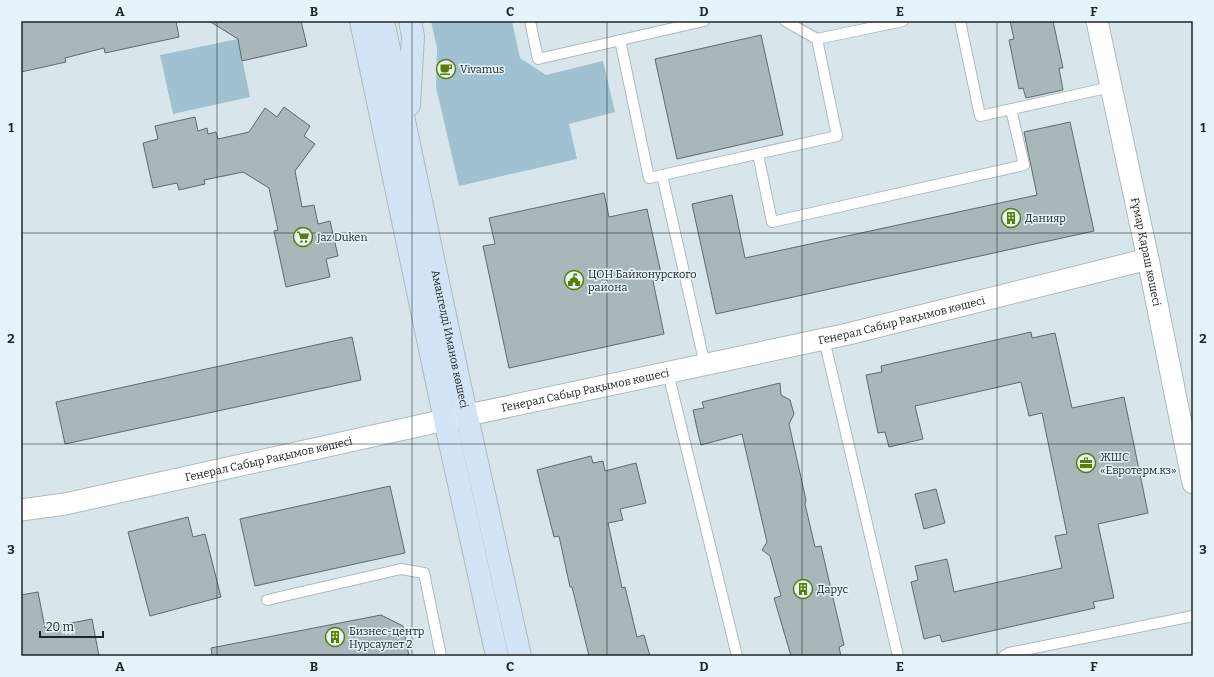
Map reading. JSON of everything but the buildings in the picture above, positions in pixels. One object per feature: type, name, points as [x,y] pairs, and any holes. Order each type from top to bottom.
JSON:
[{"type":"main road","name":"Амангелді Иманов көшесі","points":[[361,21],[445,420],[497,656]]},
{"type":"main road","name":"Амангелді Иманов көшесі","points":[[383,21],[520,656]]},
{"type":"main road","points":[[407,134],[413,36],[410,21]]},
{"type":"street","name":"Ғұмар Қараш көшесі","points":[[1097,21],[1148,259],[1193,483]]},
{"type":"street","name":"Генерал Сабыр Рақымов көшесі","points":[[21,510],[65,504],[445,420],[824,339],[1148,259]]},
{"type":"lane","points":[[530,21],[538,59],[704,21]]},
{"type":"lane","points":[[785,21],[817,39],[903,21]]},
{"type":"lane","points":[[960,21],[980,116],[1111,86]]},
{"type":"lane","points":[[620,40],[649,178],[837,136],[817,39]]},
{"type":"lane","points":[[758,154],[772,222],[1024,165],[1011,109]]},
{"type":"lane","points":[[662,175],[705,365]]},
{"type":"lane","points":[[824,339],[898,656]]},
{"type":"lane","points":[[668,373],[737,656]]},
{"type":"lane","points":[[267,600],[401,569],[424,573],[441,656]]},
{"type":"lane","points":[[1004,656],[1009,653],[1193,616]]},
{"type":"shaded area","points":[[431,21],[512,21],[520,58],[546,75],[603,61],[615,112],[569,124],[577,159],[459,186],[436,87],[437,48]]},
{"type":"shaded area","points":[[238,39],[250,97],[173,114],[160,55]]},
{"type":"place","name":"Vivamus","points":[[446,69]]},
{"type":"place","name":"Данияр","points":[[1011,218]]},
{"type":"place","name":"Jaz Duken","points":[[303,237]]},
{"type":"place","name":"ЦОН Байконурского района","points":[[574,280]]},
{"type":"place","name":"ЖШС «Евротерм.кз»","points":[[1086,463]]},
{"type":"place","name":"Дарус","points":[[803,589]]},
{"type":"place","name":"Бизнес-центр Нурсаулет 2","points":[[335,637]]}]
